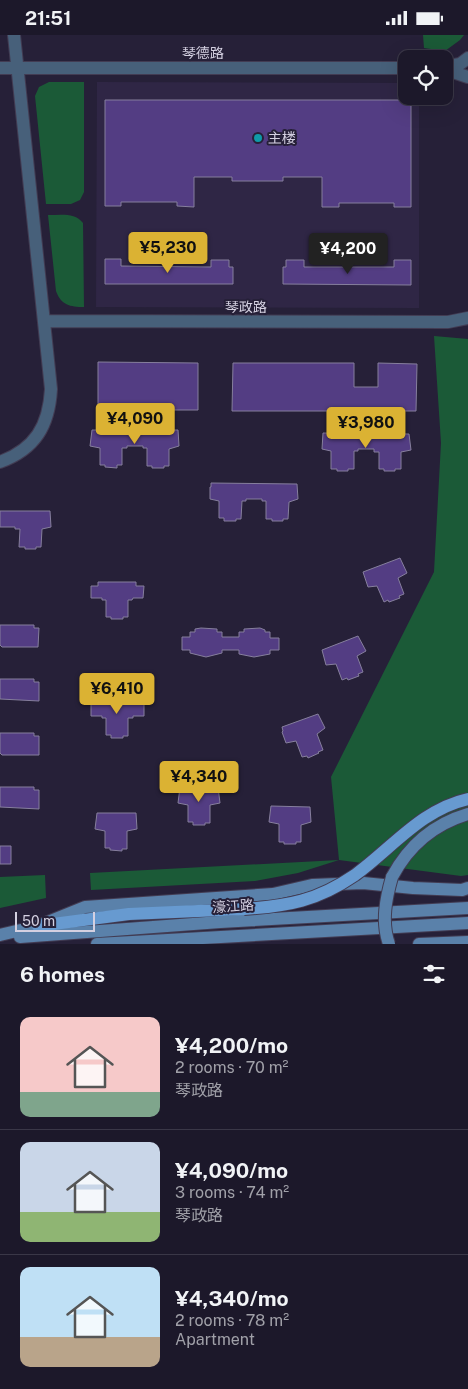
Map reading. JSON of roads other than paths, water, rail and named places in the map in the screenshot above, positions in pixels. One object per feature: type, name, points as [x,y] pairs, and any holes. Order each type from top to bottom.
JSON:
[{"type":"main road","points":[[38,926],[129,914],[244,909],[288,905],[306,900],[332,889],[354,875],[431,813],[453,803],[468,799]]},
{"type":"main road","points":[[389,944],[384,921],[387,894],[392,877],[398,867],[422,837],[434,828],[468,814]]},
{"type":"main road","points":[[0,937],[38,926],[85,907],[273,894],[312,885],[363,883],[413,888],[466,890]]},
{"type":"main road","name":"濠江路","points":[[0,937],[468,908]]},
{"type":"main road","points":[[97,944],[468,923]]},
{"type":"main road","points":[[419,944],[468,942]]},
{"type":"street","points":[[0,463],[26,449],[37,437],[46,422],[50,406],[51,389],[14,35]]},
{"type":"street","points":[[453,66],[460,64],[468,58]]},
{"type":"street","name":"琴德路","points":[[0,68],[398,68]]},
{"type":"street","points":[[453,71],[468,77]]},
{"type":"street","points":[[448,322],[468,318]]},
{"type":"street","name":"琴政路","points":[[44,321],[448,322]]},
{"type":"street","points":[[448,322],[468,327]]},
{"type":"place","name":"主楼","points":[[258,138]]}]
